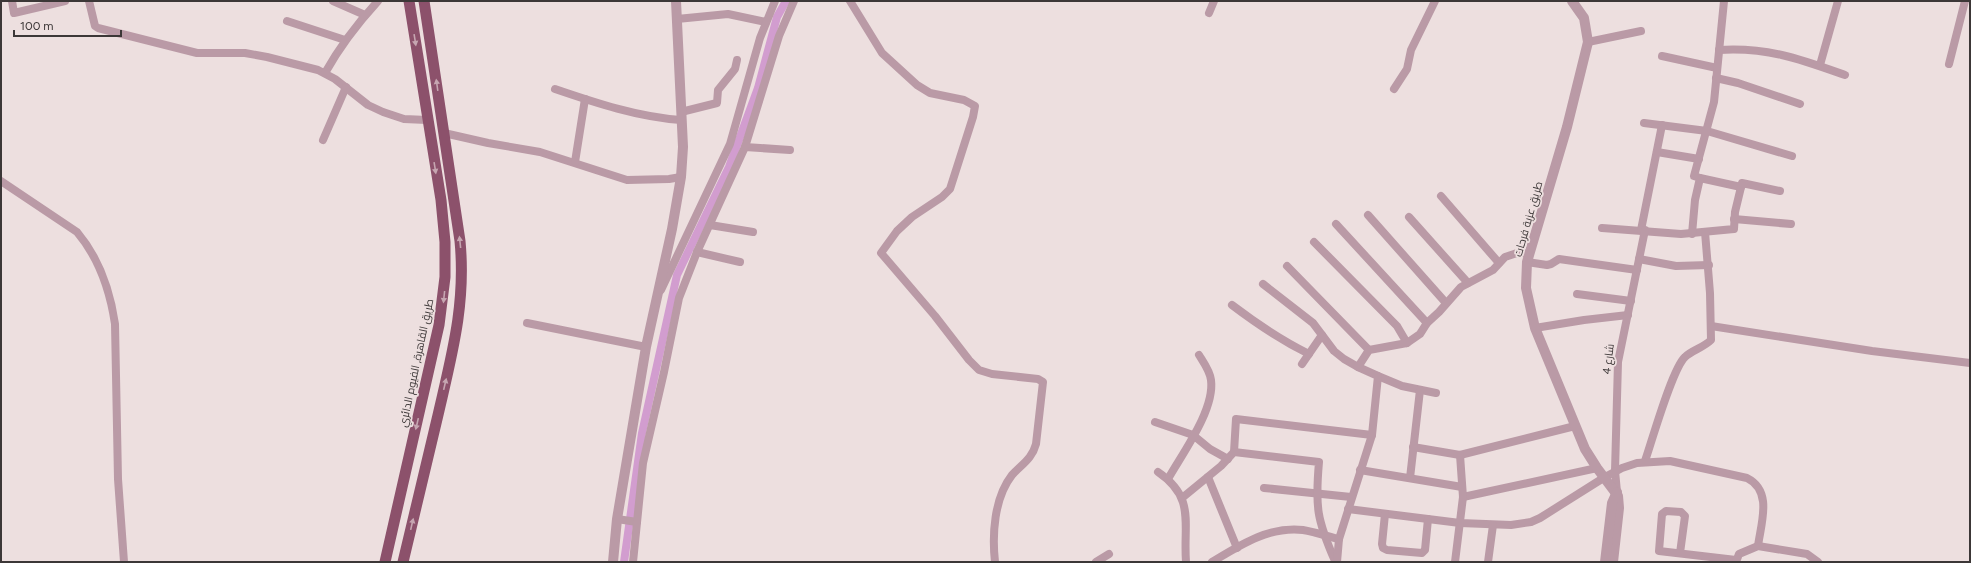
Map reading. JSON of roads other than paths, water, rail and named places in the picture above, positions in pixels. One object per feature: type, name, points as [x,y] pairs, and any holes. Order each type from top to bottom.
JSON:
[{"type":"highway","name":"طريق القاهرة, الفيوم الدائري","points":[[385,562],[430,369],[444,300],[446,259],[443,220],[409,1]]},
{"type":"highway","points":[[403,562],[448,373],[461,304],[462,277],[460,242],[424,1]]},
{"type":"highway","points":[[418,62],[433,60]]},
{"type":"highway","points":[[426,115],[440,109]]},
{"type":"street","points":[[12,1],[14,13],[65,1]]},
{"type":"street","points":[[89,1],[95,26],[98,28],[197,53],[245,53],[267,57],[325,73],[346,87],[368,105],[389,115],[404,119],[426,115]]},
{"type":"street","points":[[333,1],[365,15]]},
{"type":"street","points":[[325,73],[345,40],[378,1]]},
{"type":"street","points":[[633,562],[627,520],[646,348],[672,229],[681,177],[682,147],[676,1]]},
{"type":"street","points":[[657,300],[730,144],[766,22],[775,1]]},
{"type":"street","points":[[613,562],[627,520],[643,463],[679,298],[697,252],[746,147],[779,36],[794,1]]},
{"type":"street","points":[[850,1],[882,53],[917,85],[930,93],[964,100],[975,106],[973,117],[950,189],[942,197],[912,217],[897,231],[881,253],[935,316],[969,360],[979,370],[992,374],[1038,379],[1043,382],[1034,452],[1027,462],[1010,479],[1000,498],[995,530],[995,562]]},
{"type":"street","points":[[1209,12],[1214,1]]},
{"type":"street","points":[[1394,89],[1407,69],[1411,50],[1435,1]]},
{"type":"street","name":"طريق عزبة فرحات","points":[[1572,1],[1580,6],[1586,25],[1588,42],[1567,128],[1528,258],[1526,288],[1535,328],[1585,449],[1596,468],[1617,492]]},
{"type":"street","points":[[1724,1],[1716,78],[1707,131],[1694,176],[1741,187]]},
{"type":"street","points":[[1820,65],[1838,1]]},
{"type":"street","points":[[1949,64],[1965,1]]},
{"type":"street","points":[[677,19],[728,14],[766,22]]},
{"type":"street","points":[[287,21],[345,40]]},
{"type":"street","points":[[1588,42],[1641,31]]},
{"type":"street","points":[[1719,50],[1755,50],[1820,65],[1845,75]]},
{"type":"street","points":[[1662,56],[1717,68]]},
{"type":"street","points":[[556,88],[585,99],[642,115],[681,116],[718,103],[718,90],[735,69],[737,60]]},
{"type":"street","points":[[1716,78],[1738,83],[1800,104]]},
{"type":"street","points":[[324,140],[346,87]]},
{"type":"street","points":[[575,162],[585,99]]},
{"type":"street","points":[[1644,123],[1707,131],[1792,156]]},
{"type":"street","name":"شارع 4","points":[[1617,492],[1615,471],[1616,386],[1620,346],[1637,270],[1662,125]]},
{"type":"street","points":[[444,133],[488,143],[534,150],[627,180],[681,177]]},
{"type":"street","points":[[746,147],[790,150]]},
{"type":"street","points":[[1657,152],[1699,159]]},
{"type":"street","points":[[1692,234],[1700,178]]},
{"type":"street","points":[[1,181],[77,232],[86,242],[96,260],[106,285],[112,304],[115,324],[117,457],[124,562]]},
{"type":"street","points":[[1602,228],[1643,230],[1672,234],[1692,234],[1734,229],[1734,219],[1742,183],[1780,191]]},
{"type":"street","points":[[1441,196],[1499,263]]},
{"type":"street","points":[[1368,215],[1446,303]]},
{"type":"street","points":[[1409,217],[1468,283]]},
{"type":"street","points":[[1734,219],[1791,224]]},
{"type":"street","points":[[1336,224],[1427,323]]},
{"type":"street","points":[[710,225],[752,232]]},
{"type":"street","points":[[1645,461],[1677,369],[1685,356],[1706,346],[1711,340],[1712,326],[1705,232]]},
{"type":"street","points":[[1314,242],[1397,326],[1407,343]]},
{"type":"street","points":[[697,252],[740,262]]},
{"type":"street","points":[[1358,367],[1369,350],[1407,343],[1420,334],[1427,323],[1457,290],[1493,270],[1505,257],[1512,253],[1520,252],[1528,258],[1547,265],[1559,259],[1637,270]]},
{"type":"street","points":[[1639,259],[1676,266],[1708,265]]},
{"type":"street","points":[[1287,266],[1369,350]]},
{"type":"street","points":[[1263,284],[1314,323],[1334,351],[1344,359],[1358,367],[1402,386],[1436,393]]},
{"type":"street","points":[[1577,294],[1631,301]]},
{"type":"street","points":[[1232,305],[1264,329],[1286,343],[1309,354]]},
{"type":"street","points":[[1535,328],[1628,315]]},
{"type":"street","points":[[527,323],[646,348]]},
{"type":"street","points":[[1712,326],[1872,351],[1970,363]]},
{"type":"street","points":[[1302,364],[1322,335]]},
{"type":"street","points":[[1168,479],[1206,410],[1212,390],[1208,371],[1200,355]]},
{"type":"street","points":[[1336,562],[1339,540],[1348,508],[1372,435],[1378,376]]},
{"type":"street","points":[[1410,478],[1420,390]]},
{"type":"street","points":[[1182,498],[1208,477],[1234,452],[1236,419],[1372,435]]},
{"type":"street","points":[[1155,422],[1193,435],[1210,449],[1228,459]]},
{"type":"street","points":[[1413,447],[1460,456],[1576,426]]},
{"type":"street","points":[[1234,452],[1319,462],[1316,494],[1317,508],[1323,535],[1336,562]]},
{"type":"street","points":[[1454,562],[1463,497],[1460,456]]},
{"type":"street","points":[[1348,508],[1460,523],[1493,525],[1522,524],[1536,520],[1615,471],[1645,461],[1670,461],[1747,478],[1754,482],[1759,487],[1764,502],[1758,546]]},
{"type":"street","points":[[1463,497],[1596,468]]},
{"type":"street","points":[[1360,470],[1462,487]]},
{"type":"street","points":[[1158,472],[1168,479],[1182,498],[1186,518],[1186,562]]},
{"type":"street","points":[[1208,477],[1237,548]]},
{"type":"street","points":[[1264,488],[1352,497]]},
{"type":"street","points":[[1605,562],[1612,503],[1617,492]]},
{"type":"street","points":[[1613,562],[1620,504],[1617,492]]},
{"type":"street","points":[[1680,553],[1685,516],[1681,512],[1666,511],[1662,514],[1658,551],[1736,561],[1739,554],[1758,546],[1807,554],[1818,562]]},
{"type":"street","points":[[1386,514],[1382,546],[1385,549],[1419,554],[1424,552],[1428,519]]},
{"type":"street","points":[[1488,562],[1493,525]]},
{"type":"street","points":[[1212,562],[1257,537],[1278,530],[1304,530],[1339,540]]},
{"type":"street","points":[[1096,562],[1109,554]]},
{"type":"waterway","points":[[624,562],[642,433],[677,275],[729,167],[758,88],[777,17],[786,1]]}]
